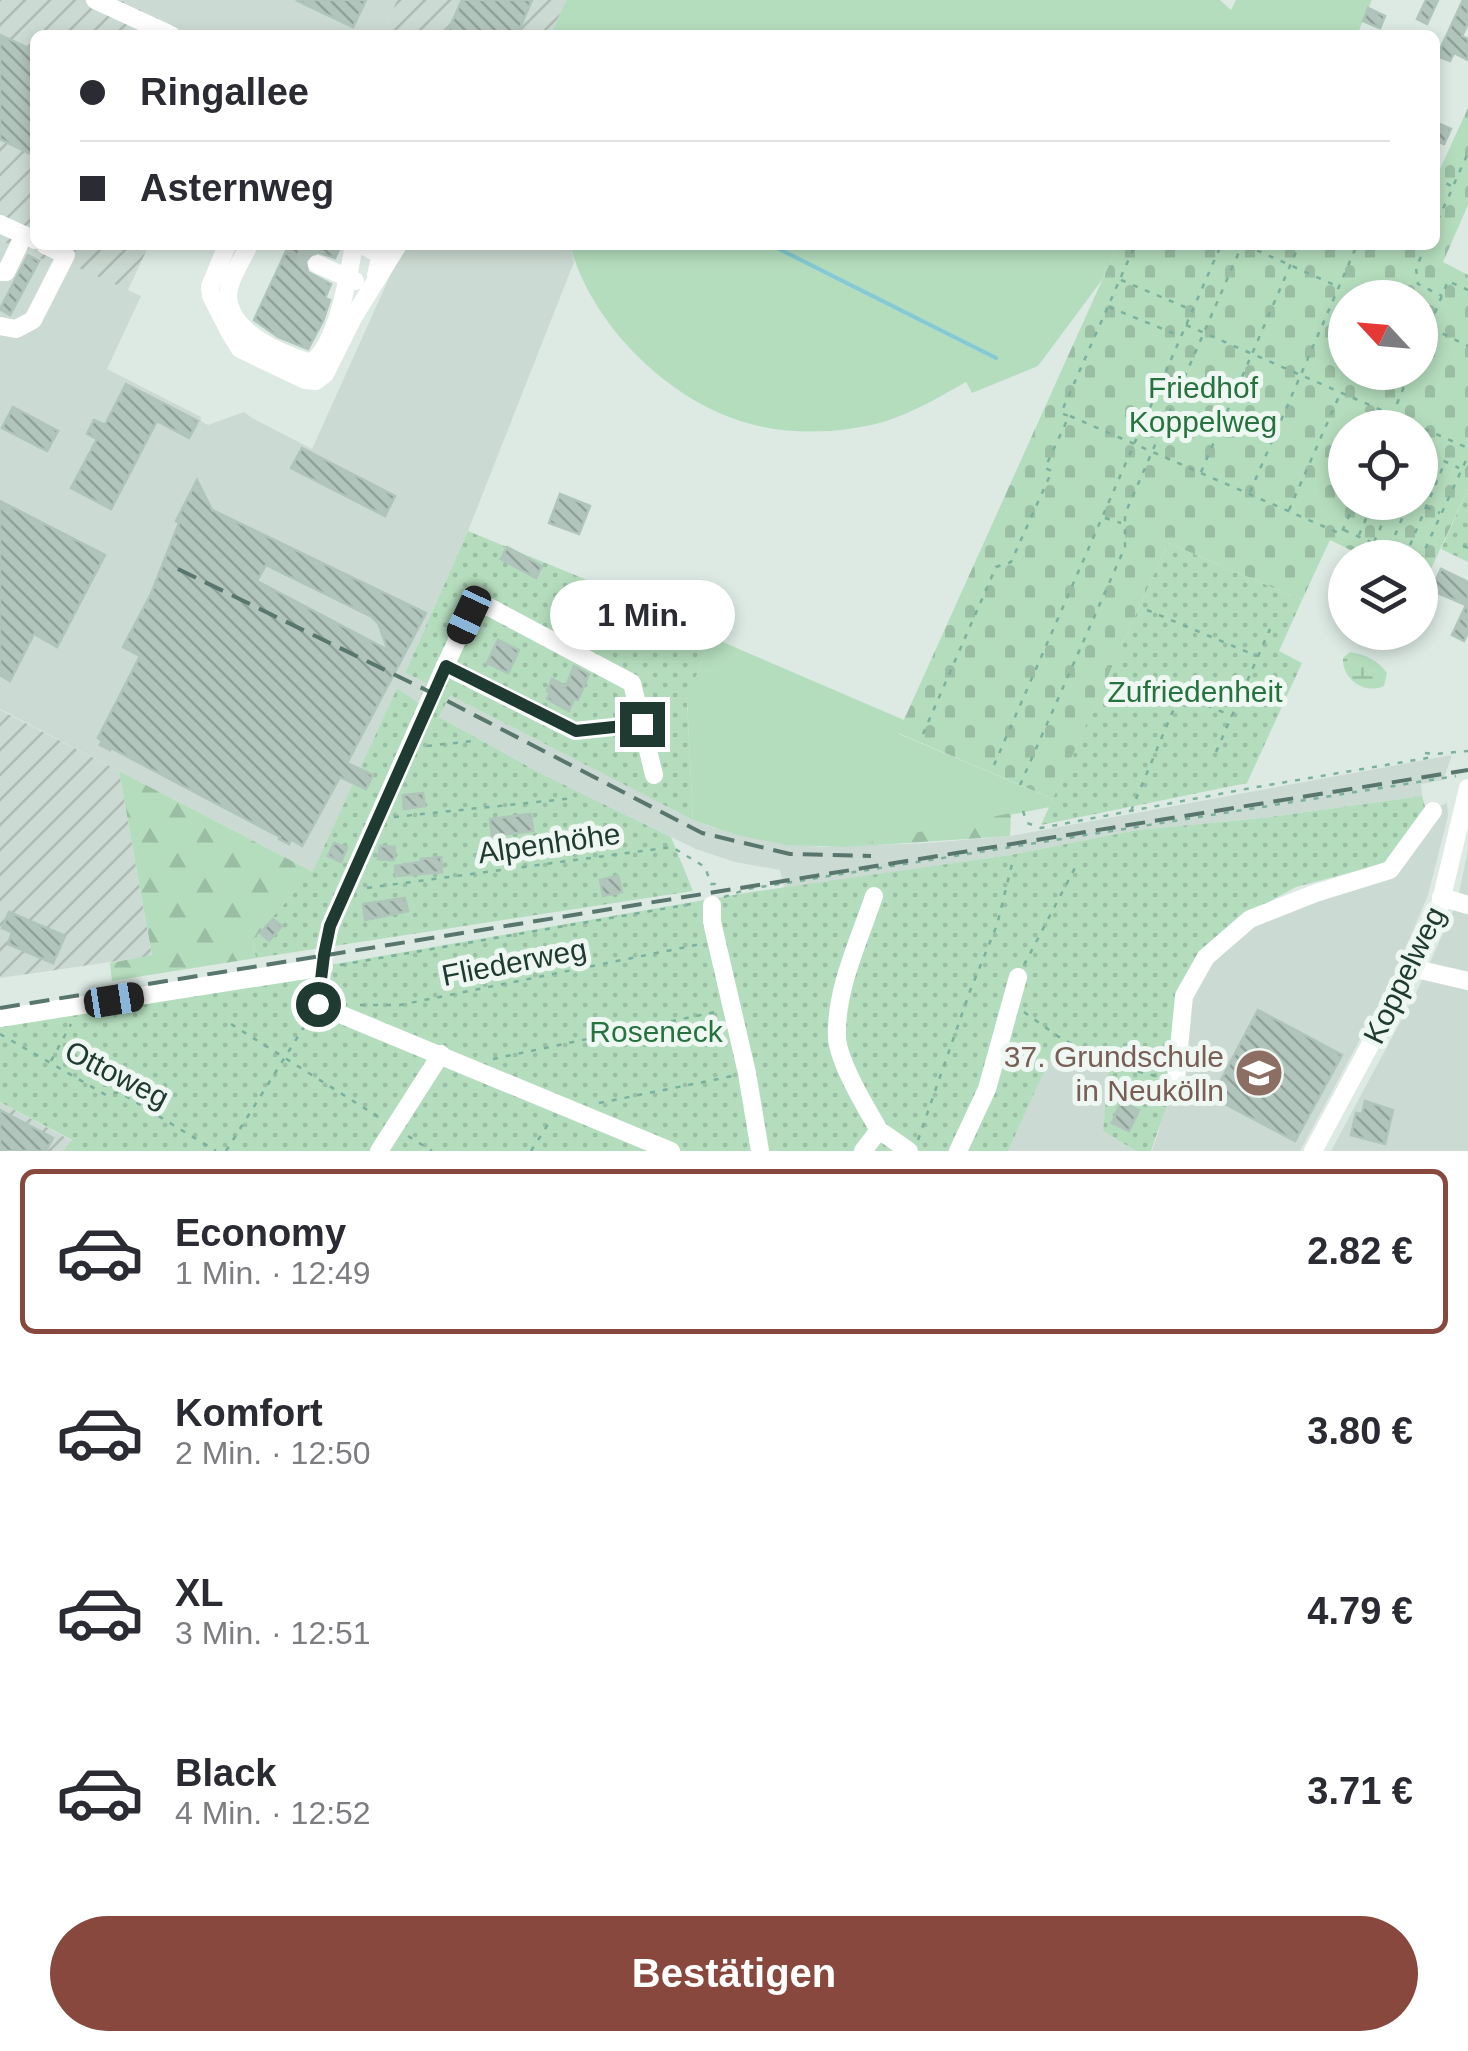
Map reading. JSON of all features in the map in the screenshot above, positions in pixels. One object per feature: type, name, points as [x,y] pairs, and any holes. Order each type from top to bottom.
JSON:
[{"type":"street","points":[[95,0],[159,30]]},
{"type":"street","points":[[0,248],[17,232]]},
{"type":"street","points":[[0,272],[6,272],[17,232]]},
{"type":"street","points":[[0,326],[16,329],[33,320],[66,254],[57,250]]},
{"type":"street","points":[[225,250],[210,287],[240,349],[316,382],[325,374],[374,281],[380,257],[371,250]]},
{"type":"street","points":[[246,250],[228,293],[232,311],[246,333],[306,362],[315,361],[320,355],[342,309],[348,278],[364,250]]},
{"type":"street","points":[[317,264],[362,284],[381,276],[395,250]]},
{"type":"street","points":[[654,775],[632,683],[489,607],[478,608],[469,615],[330,926],[318,1004],[567,1106],[661,1149]]},
{"type":"street","points":[[446,666],[576,731],[642,724]]},
{"type":"street","name":"Koppelweg","points":[[1313,1151],[1412,968],[1442,897],[1468,788]]},
{"type":"street","points":[[1175,1086],[1184,996],[1206,956],[1250,919],[1316,892],[1390,870],[1433,811]]},
{"type":"street","points":[[874,896],[842,993],[837,1042],[857,1095],[879,1130],[912,1151]]},
{"type":"street","points":[[1442,897],[1468,905]]},
{"type":"street","points":[[715,901],[712,922],[734,1008],[760,1151]]},
{"type":"street","points":[[0,1018],[324,967]]},
{"type":"street","points":[[1412,968],[1468,981]]},
{"type":"street","points":[[958,1151],[987,1088],[1018,977]]},
{"type":"street","points":[[379,1151],[441,1054]]},
{"type":"street","points":[[863,1151],[879,1130]]},
{"type":"path","points":[[1440,215],[1468,154]]},
{"type":"path","points":[[1440,180],[1453,186]]},
{"type":"path","points":[[1132,250],[1061,413],[1341,534],[1347,520]]},
{"type":"path","points":[[994,765],[1219,250]]},
{"type":"path","points":[[1020,784],[1125,547],[1125,514],[1241,250]]},
{"type":"path","points":[[1255,250],[1328,281]]},
{"type":"path","points":[[1201,474],[1297,250]]},
{"type":"path","points":[[1342,280],[1356,250]]},
{"type":"path","points":[[1424,250],[1416,268],[1418,284],[1442,296]]},
{"type":"path","points":[[1120,279],[1193,310]]},
{"type":"path","points":[[1438,306],[1448,281],[1468,290]]},
{"type":"path","points":[[1108,306],[1181,337]]},
{"type":"path","points":[[1250,494],[1328,310]]},
{"type":"path","points":[[1186,326],[1381,410]]},
{"type":"path","points":[[1438,331],[1468,346]]},
{"type":"path","points":[[1289,512],[1340,392]]},
{"type":"path","points":[[923,734],[996,567],[1011,562],[1052,471],[1044,468],[1069,416]]},
{"type":"path","points":[[1438,435],[1468,448]]},
{"type":"path","points":[[1429,540],[1468,456]]},
{"type":"path","points":[[1438,458],[1462,470]]},
{"type":"path","points":[[1438,479],[1445,462]]},
{"type":"path","points":[[1104,517],[1124,524]]},
{"type":"path","points":[[1359,536],[1366,520]]},
{"type":"path","points":[[1343,529],[1368,540]]},
{"type":"path","points":[[1148,610],[1257,657]]},
{"type":"path","points":[[1216,752],[1270,628]]},
{"type":"path","points":[[1130,811],[1180,694],[1232,716]]},
{"type":"path","points":[[410,748],[473,740]]},
{"type":"path","points":[[1425,752],[1468,751]]},
{"type":"path","points":[[1023,811],[1028,824],[1041,828],[1435,754]]},
{"type":"path","points":[[324,967],[715,901],[748,889],[1468,774]]},
{"type":"path","points":[[377,818],[575,798]]},
{"type":"path","name":"Alpenhöhe","points":[[345,890],[672,847],[704,868],[711,884],[716,884],[715,901]]},
{"type":"path","points":[[912,1151],[997,924],[1013,860]]},
{"type":"path","points":[[1018,977],[1077,864]]},
{"type":"path","name":"Fliederweg","points":[[351,1005],[400,1006],[717,941]]},
{"type":"path","points":[[226,1151],[318,1004]]},
{"type":"path","points":[[1012,1004],[1108,1063],[1175,1086]]},
{"type":"path","points":[[50,1062],[78,1006]]},
{"type":"path","points":[[467,1064],[734,1008]]},
{"type":"path","points":[[232,1024],[432,1151]]},
{"type":"path","name":"Ottoweg","points":[[0,1034],[106,1094],[119,1092],[216,1151]]},
{"type":"path","points":[[531,1151],[567,1106],[747,1073]]},
{"type":"shaded area","points":[[0,0],[120,0],[183,30],[30,30],[30,250],[147,250],[128,290],[72,265],[68,271],[0,240]]},
{"type":"shaded area","points":[[120,0],[397,0],[384,30],[183,30]]},
{"type":"shaded area","points":[[397,0],[566,0],[553,30],[384,30]]},
{"type":"shaded area","points":[[0,240],[68,271],[72,264],[141,296],[107,369],[201,417],[208,425],[244,412],[312,449],[402,250],[571,250],[574,262],[468,531],[405,673],[427,683],[417,704],[397,688],[313,872],[0,709]]},
{"type":"shaded area","points":[[449,694],[693,820],[715,828],[820,847],[1010,836],[1452,755],[1443,780],[1421,784],[1422,796],[1137,830],[1010,855],[784,888],[780,870],[735,862],[696,849],[540,773],[439,717]]},
{"type":"shaded area","points":[[0,710],[119,771],[152,956],[0,978]]},
{"type":"shaded area","points":[[1447,803],[1448,816],[1428,895],[1393,978],[1300,1151],[1152,1151],[1184,996],[1250,919],[1390,870],[1435,808]]},
{"type":"shaded area","points":[[1468,850],[1468,1151],[1331,1151],[1419,987],[1457,902]]},
{"type":"shaded area","name":"37. Grundschule in Neukölln","points":[[1056,1043],[1110,1068],[1103,1131],[1136,1151],[1008,1151]]},
{"type":"shaded area","points":[[0,1102],[72,1141],[63,1151],[0,1151]]},
{"type":"green space","points":[[566,0],[1220,0],[1231,10],[1236,0],[1372,0],[1359,30],[553,30]]},
{"type":"green space","name":"Friedhof Koppelweg","points":[[1468,108],[1468,205],[1443,262],[1468,275],[1468,489],[1438,554],[1438,540],[1328,540],[1302,600],[1168,543],[1053,799],[898,733],[1116,250],[1440,250],[1440,169]]},
{"type":"green space","points":[[572,250],[1116,250],[1102,280],[1038,366],[972,393],[966,382],[883,422],[815,432],[747,423],[689,397],[636,355],[595,303]]},
{"type":"green space","points":[[1468,489],[1468,562],[1441,549]]},
{"type":"green space","points":[[468,531],[609,589],[711,637],[687,700],[693,820],[450,695],[439,717],[540,773],[671,837],[693,891],[256,958],[252,941],[313,871],[397,688],[418,703],[427,683],[405,673]]},
{"type":"green space","name":"Zufriedenheit","points":[[1168,543],[1302,600],[1279,651],[1302,663],[1247,783],[1041,825]]},
{"type":"green space","points":[[711,637],[904,720],[899,734],[1053,799],[1050,807],[847,847],[787,845],[737,835],[693,820],[687,699]]},
{"type":"green space","points":[[1350,652],[1371,659],[1384,669],[1384,686],[1362,687],[1350,678],[1343,658]]},
{"type":"green space","points":[[119,771],[313,872],[252,941],[256,958],[112,981],[110,963],[152,955]]},
{"type":"green space","name":"Roseneck","points":[[1422,796],[1426,810],[1390,862],[1296,887],[1245,915],[1200,959],[1174,1084],[1151,1151],[1136,1151],[1103,1131],[1109,1069],[1057,1043],[1008,1151],[63,1151],[72,1140],[0,1102],[0,1022],[751,892],[1010,855],[1137,830]]},
{"type":"green space","points":[[1011,813],[1010,836],[847,847]]},
{"type":"building","points":[[296,0],[366,0],[353,27]]},
{"type":"building","points":[[462,0],[532,0],[519,30],[448,30]]},
{"type":"building","points":[[1426,0],[1438,0],[1427,24],[1417,19]]},
{"type":"building","points":[[1463,0],[1468,0],[1468,23],[1462,36],[1468,39],[1468,60],[1454,53],[1450,61],[1440,57]]},
{"type":"building","points":[[1368,8],[1385,16],[1380,28],[1363,21]]},
{"type":"building","points":[[0,35],[30,49],[30,154],[0,139]]},
{"type":"building","points":[[1440,124],[1451,129],[1444,144],[1440,142]]},
{"type":"building","points":[[287,250],[339,250],[335,258],[317,252],[305,260],[308,272],[331,284],[323,321],[308,349],[278,337],[254,320]]},
{"type":"building","points":[[28,255],[39,261],[10,315],[0,309]]},
{"type":"building","points":[[126,384],[198,421],[189,438],[157,421],[111,509],[71,488],[97,439],[87,434],[94,420],[105,425]]},
{"type":"building","points":[[13,407],[58,431],[47,451],[2,428]]},
{"type":"building","points":[[302,448],[395,496],[385,516],[291,468]]},
{"type":"building","points":[[197,480],[212,510],[426,613],[347,763],[373,775],[366,789],[340,777],[302,846],[291,839],[289,844],[279,839],[100,745],[102,741],[98,738],[140,656],[123,647],[151,594],[179,523],[176,521]],"holes":[[[266,565],[372,617],[388,650],[257,581]]]},
{"type":"building","points":[[560,494],[590,506],[579,534],[549,523]]},
{"type":"building","points":[[0,501],[105,555],[57,647],[34,634],[10,681],[0,675]]},
{"type":"building","points":[[507,547],[542,566],[536,578],[501,559]]},
{"type":"building","points":[[1441,569],[1468,582],[1468,632],[1464,641],[1452,635],[1466,605],[1438,593]]},
{"type":"building","points":[[498,640],[519,650],[508,673],[487,663]]},
{"type":"building","points":[[574,666],[589,674],[569,711],[547,699],[547,691],[552,679],[566,686]]},
{"type":"building","points":[[423,793],[425,806],[404,809],[403,795]]},
{"type":"building","points":[[531,814],[533,831],[492,836],[490,819]]},
{"type":"building","points":[[334,843],[347,848],[341,862],[328,856]]},
{"type":"building","points":[[380,846],[395,847],[394,860],[378,859]]},
{"type":"building","points":[[441,857],[442,872],[396,876],[395,866]]},
{"type":"building","points":[[618,876],[622,892],[603,896],[600,880]]},
{"type":"building","points":[[405,898],[408,911],[365,920],[363,904]]},
{"type":"building","points":[[9,912],[65,936],[53,963],[8,944],[12,932],[2,928]]},
{"type":"building","points":[[273,919],[282,926],[269,941],[260,933]]},
{"type":"building","points":[[1258,1010],[1342,1055],[1295,1141],[1212,1097]]},
{"type":"building","points":[[1365,1101],[1393,1110],[1385,1144],[1351,1135],[1356,1113],[1362,1114]]},
{"type":"building","points":[[1121,1102],[1139,1110],[1129,1131],[1112,1123]]},
{"type":"building","points":[[0,1110],[53,1138],[46,1151],[0,1151]]},
{"type":"waterway","points":[[781,250],[996,358]]},
{"type":"tunnel","points":[[309,250],[305,258],[317,264]]},
{"type":"railway","points":[[178,569],[424,689],[702,833],[790,854],[871,856]]},
{"type":"railway","points":[[0,1008],[1468,770]]},
{"type":"place","name":"37. Grundschule in Neukölln","points":[[1259,1073]]},
{"type":"route","points":[[318,1004],[330,926],[446,666],[576,731],[642,724]]}]
